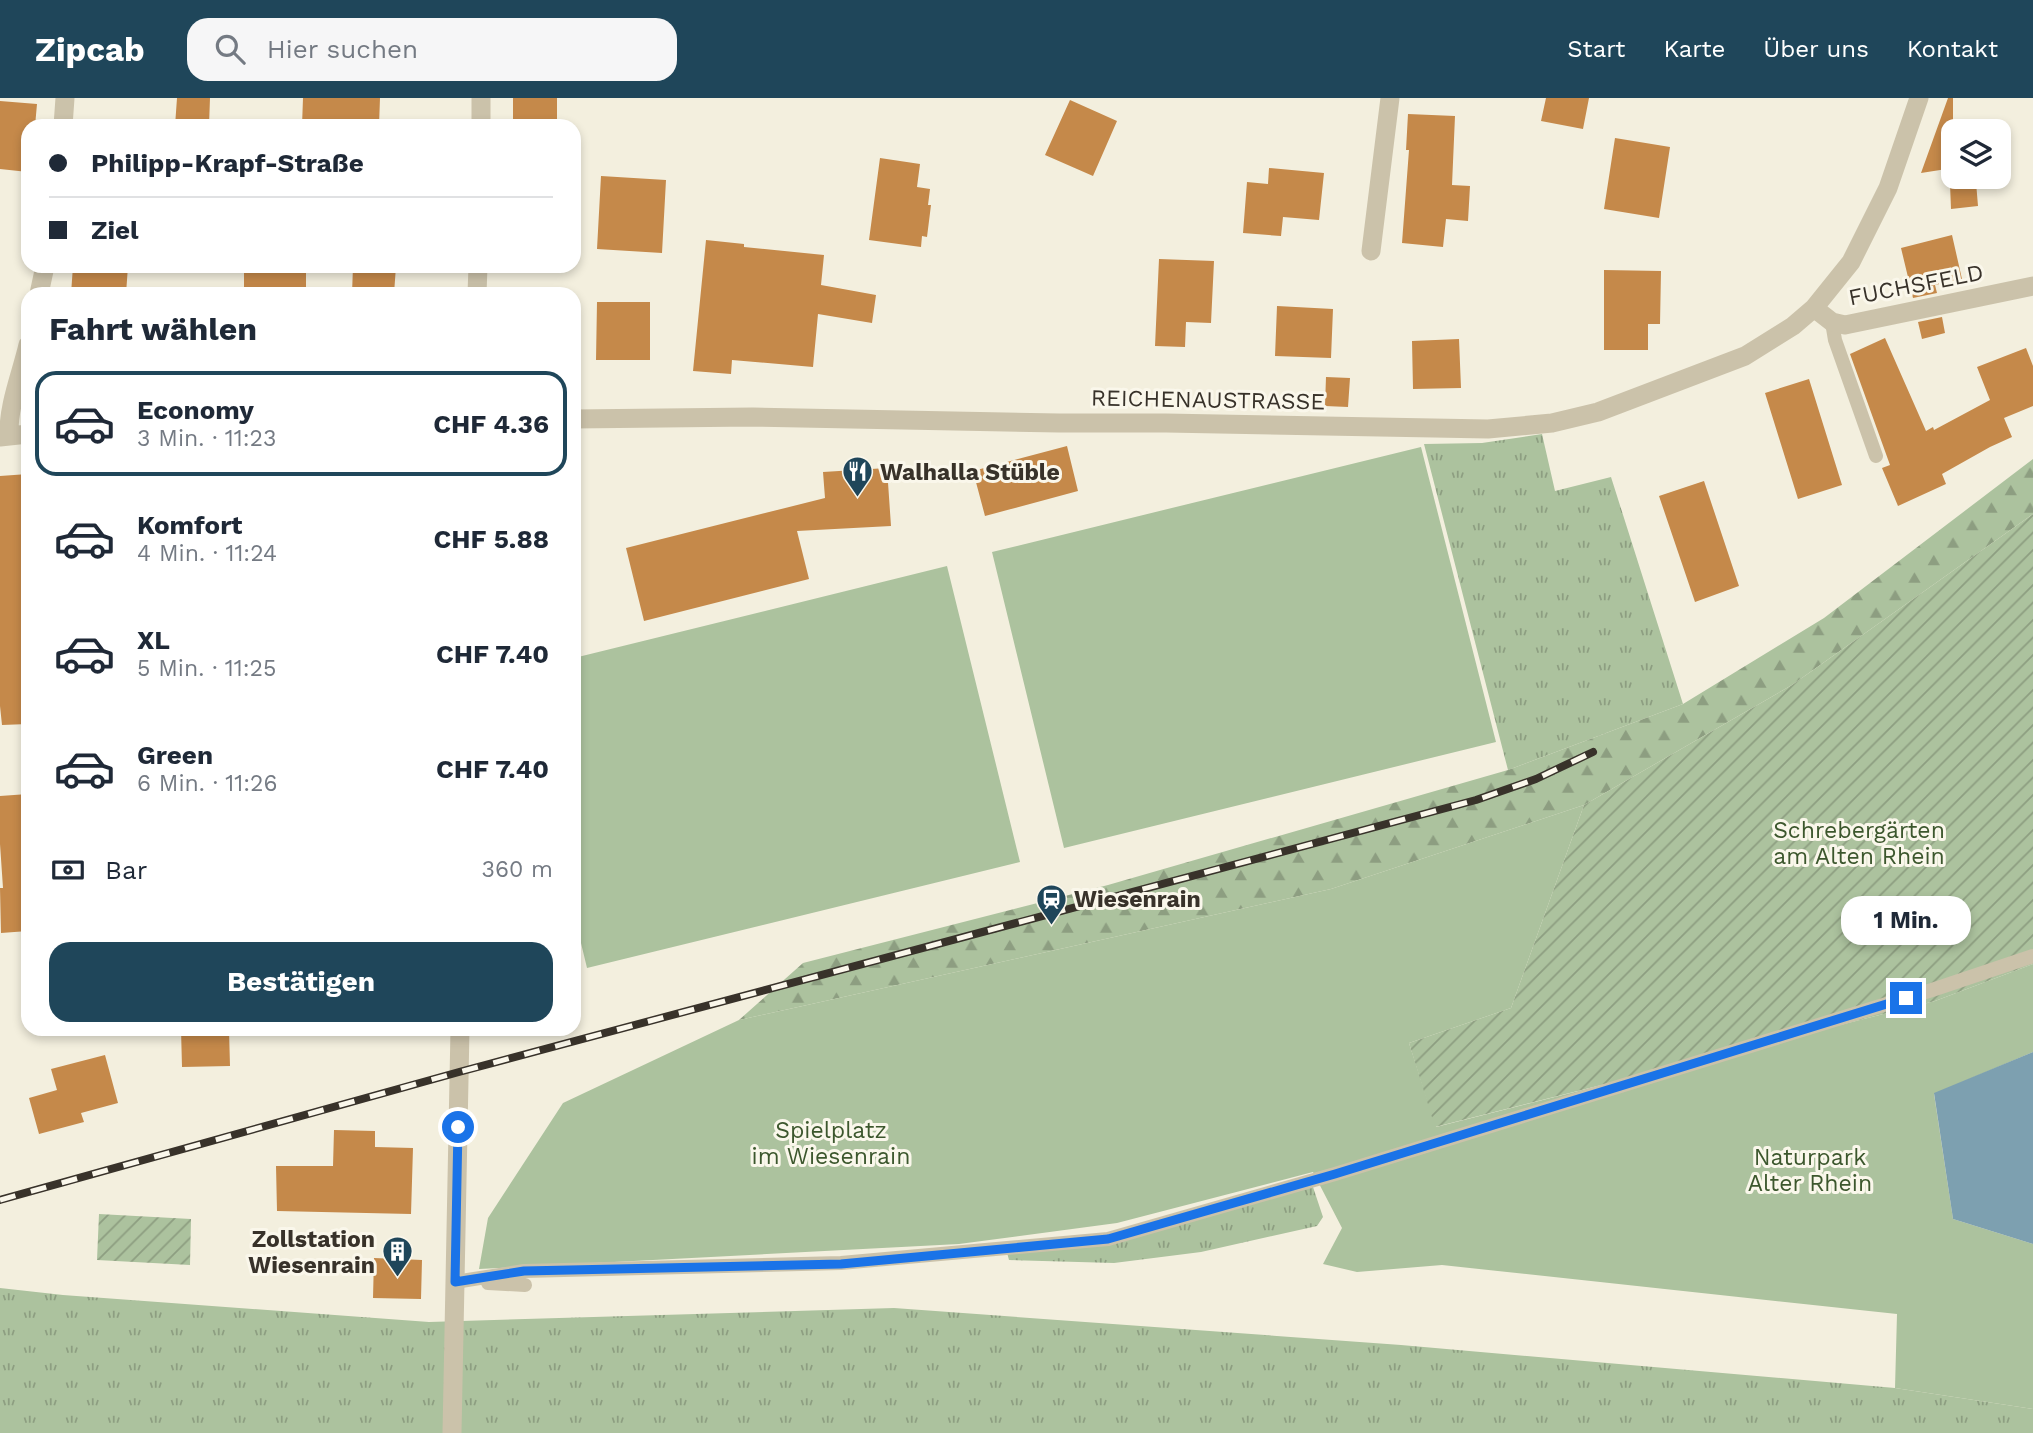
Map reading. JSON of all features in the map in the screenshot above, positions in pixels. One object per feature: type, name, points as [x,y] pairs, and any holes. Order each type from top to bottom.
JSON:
[{"type":"street","points":[[64,119],[65,98]]},
{"type":"street","points":[[481,98],[481,119]]},
{"type":"street","points":[[1371,251],[1390,98]]},
{"type":"street","name":"REICHENAUSTRASSE","points":[[581,419],[753,416],[1488,429],[1552,423],[1598,412],[1745,356],[1793,326],[1814,308],[1851,262],[1888,188],[1919,98]]},
{"type":"street","name":"FUCHSFELD","points":[[1814,308],[1832,322],[1845,325],[2033,286]]},
{"type":"street","points":[[12,436],[9,422],[21,371]]},
{"type":"street","points":[[452,1433],[460,1036]]},
{"type":"lane","points":[[1832,322],[1835,340],[1876,456]]},
{"type":"lane","points":[[455,1282],[524,1271],[841,1264],[1108,1239],[1361,1166],[1919,994],[2033,956]]},
{"type":"lane","points":[[455,1282],[525,1285]]},
{"type":"green space","points":[[1542,434],[1555,491],[1611,477],[1683,704],[1508,770],[1424,444],[1482,443]]},
{"type":"green space","points":[[1421,447],[1496,742],[1064,848],[992,552]]},
{"type":"green space","points":[[2033,459],[2033,514],[1792,685],[1584,805],[1331,889],[739,1020],[803,963],[1108,885],[1508,770],[1683,704],[1824,618]]},
{"type":"green space","name":"Schrebergärten am Alten Rhein","points":[[2033,514],[2033,964],[1935,1001],[1435,1127],[1409,1043],[1511,1008],[1584,805],[1792,685]]},
{"type":"green space","points":[[947,566],[1020,862],[587,968],[581,943],[581,656]]},
{"type":"green space","points":[[1584,805],[1511,1008],[1409,1043],[1436,1127],[1935,1001],[2033,964],[2033,1052],[1934,1094],[1953,1219],[2033,1244],[2033,1409],[1895,1388],[1897,1314],[1442,1265],[1357,1272],[1323,1264],[1342,1228],[1313,1172],[1117,1223],[959,1244],[479,1269],[488,1218],[563,1103],[739,1020],[1331,889]]},
{"type":"green space","points":[[1311,1181],[1323,1217],[1317,1226],[1201,1252],[1114,1263],[1009,1260],[1006,1249],[1108,1239]]},
{"type":"green space","points":[[99,1214],[191,1219],[190,1265],[97,1260]]},
{"type":"green space","points":[[0,1288],[429,1322],[894,1308],[1401,1345],[1895,1388],[2033,1409],[2033,1433],[0,1433]]},
{"type":"water","points":[[2033,1052],[2033,1244],[1953,1219],[1934,1093]]},
{"type":"building","points":[[177,98],[210,98],[209,119],[176,119]]},
{"type":"building","points":[[303,98],[380,98],[379,119],[302,119]]},
{"type":"building","points":[[513,98],[557,98],[557,119],[513,119]]},
{"type":"building","points":[[1546,98],[1589,98],[1583,129],[1541,121]]},
{"type":"building","points":[[1948,98],[1953,98],[1953,119],[1941,119],[1941,170],[1921,173]]},
{"type":"building","points":[[1070,100],[1117,121],[1093,176],[1045,155]]},
{"type":"building","points":[[0,101],[37,104],[36,119],[21,119],[21,171],[0,169]]},
{"type":"building","points":[[1408,114],[1455,116],[1452,185],[1470,186],[1468,221],[1446,219],[1443,247],[1402,243],[1409,150],[1406,150]]},
{"type":"building","points":[[1615,138],[1670,147],[1659,218],[1604,209]]},
{"type":"building","points":[[880,158],[920,164],[917,187],[930,189],[928,205],[931,205],[927,237],[922,236],[921,247],[869,240]]},
{"type":"building","points":[[1269,168],[1324,173],[1319,220],[1283,217],[1281,236],[1243,233],[1247,182],[1268,184]]},
{"type":"building","points":[[601,176],[666,180],[662,253],[597,249]]},
{"type":"building","points":[[1950,189],[1977,189],[1978,206],[1951,209]]},
{"type":"building","points":[[1952,235],[1962,279],[1935,285],[1937,293],[1913,298],[1901,248]]},
{"type":"building","points":[[706,240],[744,244],[744,247],[824,255],[821,285],[876,295],[872,323],[818,314],[813,367],[732,360],[731,374],[693,371]]},
{"type":"building","points":[[1159,259],[1214,261],[1211,323],[1186,322],[1185,347],[1155,346]]},
{"type":"building","points":[[1604,270],[1661,271],[1660,324],[1648,324],[1648,350],[1604,350]]},
{"type":"building","points":[[72,273],[128,273],[126,287],[72,287]]},
{"type":"building","points":[[244,273],[306,273],[306,287],[244,287]]},
{"type":"building","points":[[353,273],[396,273],[394,287],[352,287]]},
{"type":"building","points":[[597,302],[650,302],[650,360],[596,360]]},
{"type":"building","points":[[1277,306],[1333,309],[1331,358],[1275,356]]},
{"type":"building","points":[[1942,317],[1945,333],[1922,339],[1918,322]]},
{"type":"building","points":[[1885,338],[1926,431],[1933,427],[1934,430],[1990,400],[1977,367],[2026,348],[2033,366],[2033,406],[2004,418],[2012,437],[1942,474],[1946,484],[1898,506],[1882,468],[1890,465],[1850,354]]},
{"type":"building","points":[[1459,339],[1461,388],[1413,389],[1412,341]]},
{"type":"building","points":[[1326,377],[1350,378],[1348,407],[1325,406]]},
{"type":"building","points":[[1809,379],[1842,485],[1798,499],[1765,393]]},
{"type":"building","points":[[1067,446],[1078,491],[985,516],[973,471]]},
{"type":"building","points":[[887,468],[891,526],[797,531],[809,579],[644,621],[626,548],[825,498],[823,472]]},
{"type":"building","points":[[21,474],[21,724],[2,725],[0,706],[0,476]]},
{"type":"building","points":[[1704,481],[1739,586],[1695,602],[1659,496]]},
{"type":"building","points":[[21,794],[21,932],[1,933],[0,888],[3,888],[0,796]]},
{"type":"building","points":[[181,1036],[229,1036],[230,1066],[182,1067]]},
{"type":"building","points":[[105,1055],[118,1103],[81,1113],[84,1122],[39,1134],[29,1098],[57,1090],[51,1069]]},
{"type":"building","points":[[334,1130],[375,1131],[375,1147],[413,1148],[411,1214],[277,1211],[276,1166],[333,1166]]},
{"type":"building","name":"Zollstation Wiesenrain","points":[[374,1258],[422,1260],[421,1299],[373,1298]]},
{"type":"railway","points":[[0,1200],[459,1072],[1476,800],[1536,779],[1593,752]]},
{"type":"place","name":"Walhalla Stüble","points":[[857,499]]},
{"type":"place","name":"Wiesenrain","points":[[1051,926]]},
{"type":"place","name":"Zollstation Wiesenrain","points":[[398,1279]]},
{"type":"route","points":[[458,1127],[455,1282],[524,1271],[841,1264],[1108,1239],[1335,1174],[1906,998]]},
{"type":"park label","name":"Spielplatz im Wiesenrain","points":[[831,1143]]},
{"type":"park label","name":"Naturpark Alter Rhein","points":[[1810,1170]]}]
